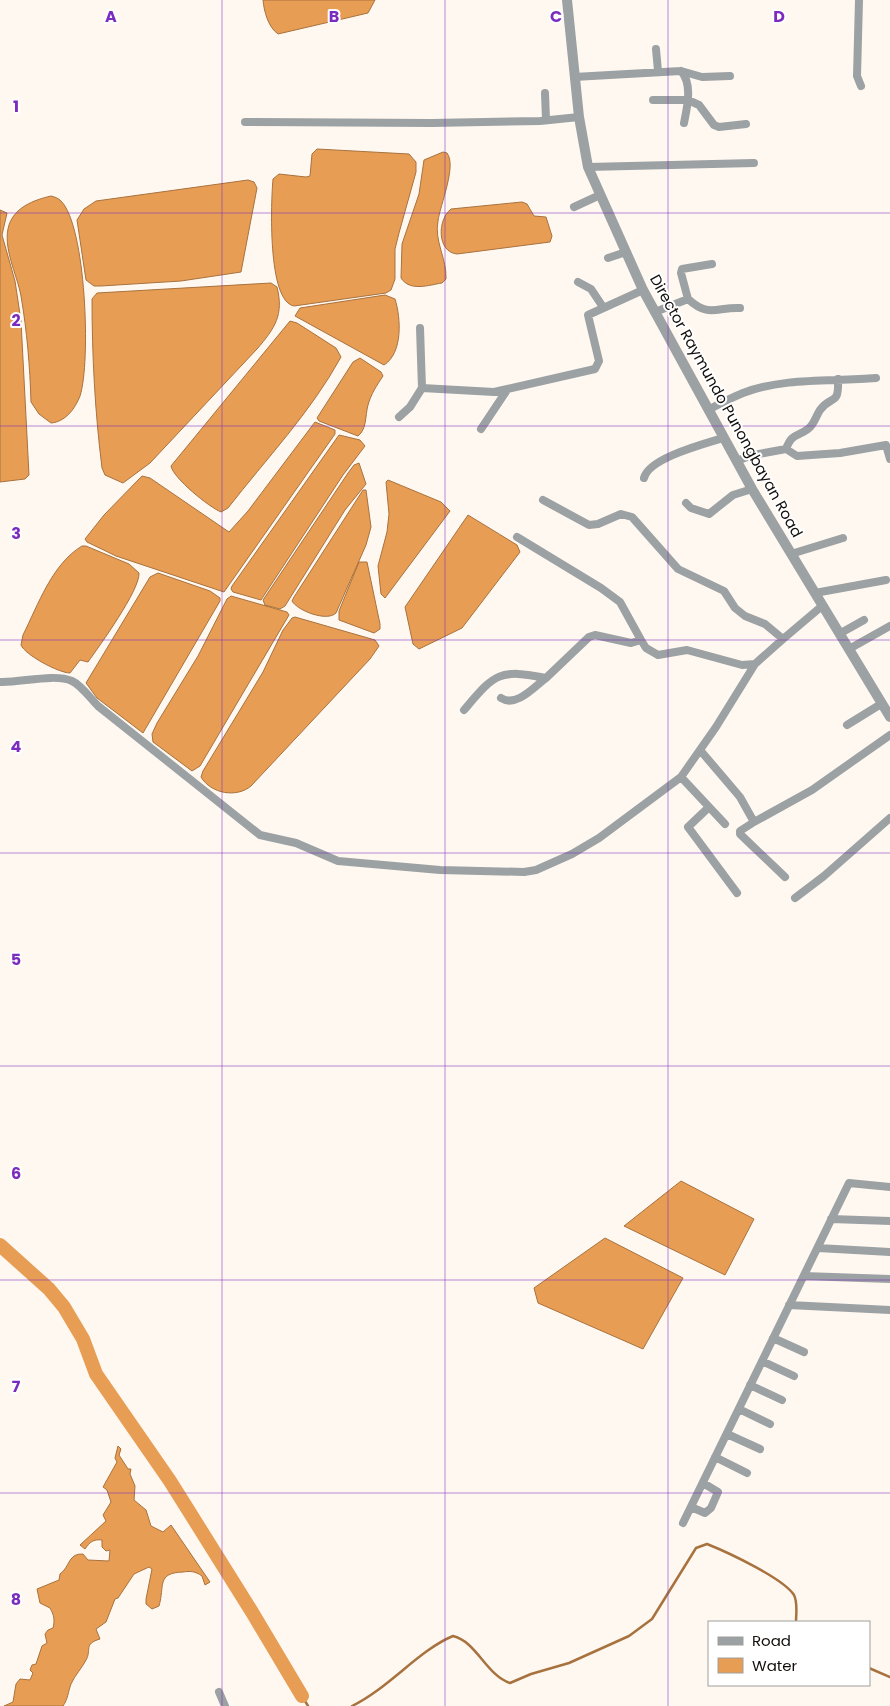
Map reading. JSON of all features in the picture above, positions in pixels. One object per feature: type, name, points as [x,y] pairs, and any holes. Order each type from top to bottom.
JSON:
[{"type":"street","name":"Director Raymundo Punongbayan Road","points":[[567,0],[579,117],[588,167],[600,195],[643,290],[708,410],[739,460],[752,489],[890,718]]},
{"type":"street","points":[[859,0],[857,76],[861,86]]},
{"type":"street","points":[[656,49],[658,71]]},
{"type":"street","points":[[574,77],[658,71],[682,71],[702,77],[730,76]]},
{"type":"street","points":[[682,71],[686,76],[688,100],[684,123]]},
{"type":"street","points":[[544,93],[546,120]]},
{"type":"street","points":[[653,100],[688,100],[699,105],[716,126],[746,124]]},
{"type":"street","points":[[245,122],[432,123],[546,120],[579,117]]},
{"type":"street","points":[[588,167],[754,163]]},
{"type":"street","points":[[574,207],[600,195]]},
{"type":"street","points":[[608,258],[626,252]]},
{"type":"street","points":[[712,264],[682,269],[681,273],[688,299],[704,310],[716,312],[740,308]]},
{"type":"street","points":[[578,282],[591,289],[603,307]]},
{"type":"street","points":[[422,388],[454,392],[507,390],[595,369],[599,362],[588,316],[589,313],[643,290]]},
{"type":"street","points":[[655,312],[688,299]]},
{"type":"street","points":[[399,417],[410,407],[422,388],[420,328]]},
{"type":"street","points":[[708,410],[743,393],[763,387],[838,379],[876,378]]},
{"type":"street","points":[[786,449],[791,438],[811,427],[821,408],[835,400],[838,391],[838,379]]},
{"type":"street","points":[[482,430],[507,390]]},
{"type":"street","points":[[644,478],[654,464],[724,438]]},
{"type":"street","points":[[739,460],[753,455],[786,449],[797,456],[840,453],[888,445],[890,459]]},
{"type":"street","points":[[686,503],[691,508],[708,514],[733,495],[752,489]]},
{"type":"street","points":[[543,500],[589,525],[598,524],[621,514],[632,517],[678,569],[724,590],[736,608],[745,616],[765,624],[783,639]]},
{"type":"street","points":[[517,537],[601,588],[620,602],[646,648],[658,655],[687,650],[742,665],[755,664]]},
{"type":"street","points":[[791,554],[843,538]]},
{"type":"street","points":[[814,593],[886,580]]},
{"type":"street","points":[[0,682],[46,679],[70,680],[98,706],[260,835],[296,844],[338,861],[440,870],[524,872],[548,865],[599,838],[681,777],[755,664],[822,606]]},
{"type":"street","points":[[839,634],[864,620]]},
{"type":"street","points":[[849,649],[890,626]]},
{"type":"street","points":[[500,698],[509,701],[518,699],[546,678],[589,637],[595,635],[631,643],[641,640]]},
{"type":"street","points":[[464,710],[499,675],[515,673],[546,678]]},
{"type":"street","points":[[847,725],[882,704]]},
{"type":"street","points":[[785,877],[740,834],[740,831],[812,790],[890,735]]},
{"type":"street","points":[[700,750],[740,797],[754,822]]},
{"type":"street","points":[[681,777],[725,824]]},
{"type":"street","points":[[708,808],[688,827],[737,893]]},
{"type":"street","points":[[794,898],[824,876],[890,818]]},
{"type":"street","points":[[683,1523],[849,1183],[890,1187]]},
{"type":"street","points":[[831,1220],[890,1221]]},
{"type":"street","points":[[818,1248],[890,1252]]},
{"type":"street","points":[[804,1276],[890,1279]]},
{"type":"street","points":[[789,1305],[890,1310]]},
{"type":"street","points":[[774,1338],[804,1352]]},
{"type":"street","points":[[762,1361],[794,1376]]},
{"type":"street","points":[[750,1385],[782,1400]]},
{"type":"street","points":[[739,1409],[770,1424]]},
{"type":"street","points":[[727,1434],[760,1449]]},
{"type":"street","points":[[715,1457],[747,1473]]},
{"type":"street","points":[[691,1507],[705,1512],[712,1508],[718,1492],[703,1482]]},
{"type":"street","points":[[219,1692],[225,1706]]},
{"type":"water","points":[[263,0],[375,0],[368,13],[278,34],[269,23]]},
{"type":"water","points":[[317,149],[409,154],[416,162],[416,172],[395,249],[395,279],[391,290],[386,293],[294,306],[285,300],[279,287],[273,249],[273,179],[279,174],[310,176],[312,154]]},
{"type":"water","points":[[443,152],[447,153],[450,159],[450,167],[437,228],[445,264],[446,279],[442,283],[426,286],[409,285],[401,278],[402,244],[419,194],[424,160]]},
{"type":"water","points":[[248,180],[254,182],[257,188],[241,272],[181,281],[101,286],[94,286],[86,280],[77,220],[84,209],[96,201]]},
{"type":"water","points":[[51,196],[61,201],[69,215],[76,237],[84,295],[85,355],[80,396],[75,406],[61,420],[51,423],[39,414],[31,402],[28,349],[23,309],[7,242],[7,233],[12,219],[20,209],[32,202]]},
{"type":"water","points":[[522,202],[527,204],[534,216],[546,217],[552,236],[550,242],[457,254],[450,252],[446,248],[441,235],[441,228],[446,214],[451,209]]},
{"type":"water","points":[[0,210],[7,213],[2,235],[15,281],[21,321],[29,475],[25,479],[0,482]]},
{"type":"water","points":[[271,283],[277,287],[279,297],[278,313],[273,328],[257,349],[150,463],[123,483],[105,475],[102,468],[93,363],[92,299],[97,293]]},
{"type":"water","points":[[385,295],[395,299],[399,335],[395,352],[384,365],[295,316],[300,308]]},
{"type":"water","points":[[290,321],[297,323],[336,348],[341,357],[316,397],[288,435],[228,508],[221,512],[192,492],[178,478],[171,466]]},
{"type":"water","points":[[360,358],[381,372],[383,376],[371,397],[363,430],[358,436],[319,421],[317,418],[353,362]]},
{"type":"water","points":[[315,422],[335,430],[335,434],[224,592],[116,556],[87,542],[85,539],[104,515],[142,476],[150,478],[229,532],[248,511]]},
{"type":"water","points":[[339,435],[360,440],[365,446],[343,475],[261,600],[233,592],[232,586]]},
{"type":"water","points":[[359,463],[366,484],[345,510],[285,606],[280,609],[265,605],[263,600],[348,473],[354,465]]},
{"type":"water","points":[[388,480],[441,502],[450,511],[385,598],[381,594],[378,566],[387,532],[389,514],[386,482]]},
{"type":"water","points":[[363,490],[366,490],[371,527],[366,545],[336,613],[320,616],[306,612],[292,601]]},
{"type":"water","points":[[468,515],[517,545],[520,552],[462,628],[419,649],[413,644],[405,607]]},
{"type":"water","points":[[82,546],[129,564],[139,573],[133,592],[88,662],[80,660],[70,673],[43,663],[29,654],[21,645],[23,635],[40,598],[54,574],[71,554]]},
{"type":"water","points":[[359,562],[367,562],[380,624],[380,629],[374,633],[339,620],[339,611]]},
{"type":"water","points":[[158,573],[210,591],[220,598],[220,601],[143,733],[97,698],[86,683],[150,577]]},
{"type":"water","points":[[231,596],[287,612],[289,615],[200,766],[192,771],[153,742],[152,734],[198,656],[227,599]]},
{"type":"water","points":[[295,617],[375,640],[379,646],[370,659],[251,786],[245,790],[232,793],[211,787],[201,777],[203,771],[263,672],[283,630],[292,618]]},
{"type":"water","points":[[681,1181],[754,1219],[725,1275],[624,1226]]},
{"type":"water","points":[[605,1238],[683,1278],[643,1349],[538,1303],[534,1288]]},
{"type":"water","points":[[118,1446],[121,1449],[119,1455],[128,1469],[131,1469],[130,1474],[135,1486],[134,1500],[146,1510],[151,1526],[163,1532],[171,1525],[210,1582],[205,1585],[202,1576],[188,1571],[169,1575],[163,1582],[159,1606],[152,1609],[146,1604],[146,1599],[152,1569],[149,1567],[134,1574],[118,1598],[115,1599],[106,1622],[96,1629],[100,1639],[91,1643],[88,1656],[70,1687],[63,1706],[4,1706],[13,1702],[16,1684],[20,1679],[30,1680],[33,1673],[30,1670],[32,1665],[36,1664],[42,1646],[47,1643],[45,1634],[53,1628],[54,1620],[50,1608],[40,1603],[37,1589],[59,1580],[60,1574],[72,1558],[78,1554],[83,1554],[88,1560],[109,1561],[110,1550],[106,1551],[102,1547],[102,1540],[96,1540],[88,1544],[85,1549],[80,1545],[106,1521],[103,1515],[111,1502],[107,1490],[103,1487],[117,1462],[115,1458]]},
{"type":"waterway","points":[[0,1245],[49,1289],[64,1307],[83,1339],[96,1374],[170,1481],[302,1696]]},
{"type":"waterway","points":[[352,1706],[379,1689],[428,1650],[453,1636],[468,1644],[495,1673],[510,1683],[531,1674],[569,1663],[629,1636],[652,1619],[696,1548],[707,1544],[754,1566],[788,1588],[795,1598],[796,1621]]},
{"type":"waterway","points":[[870,1668],[890,1677]]},
{"type":"waterway","points":[[302,1696],[308,1706]]}]
